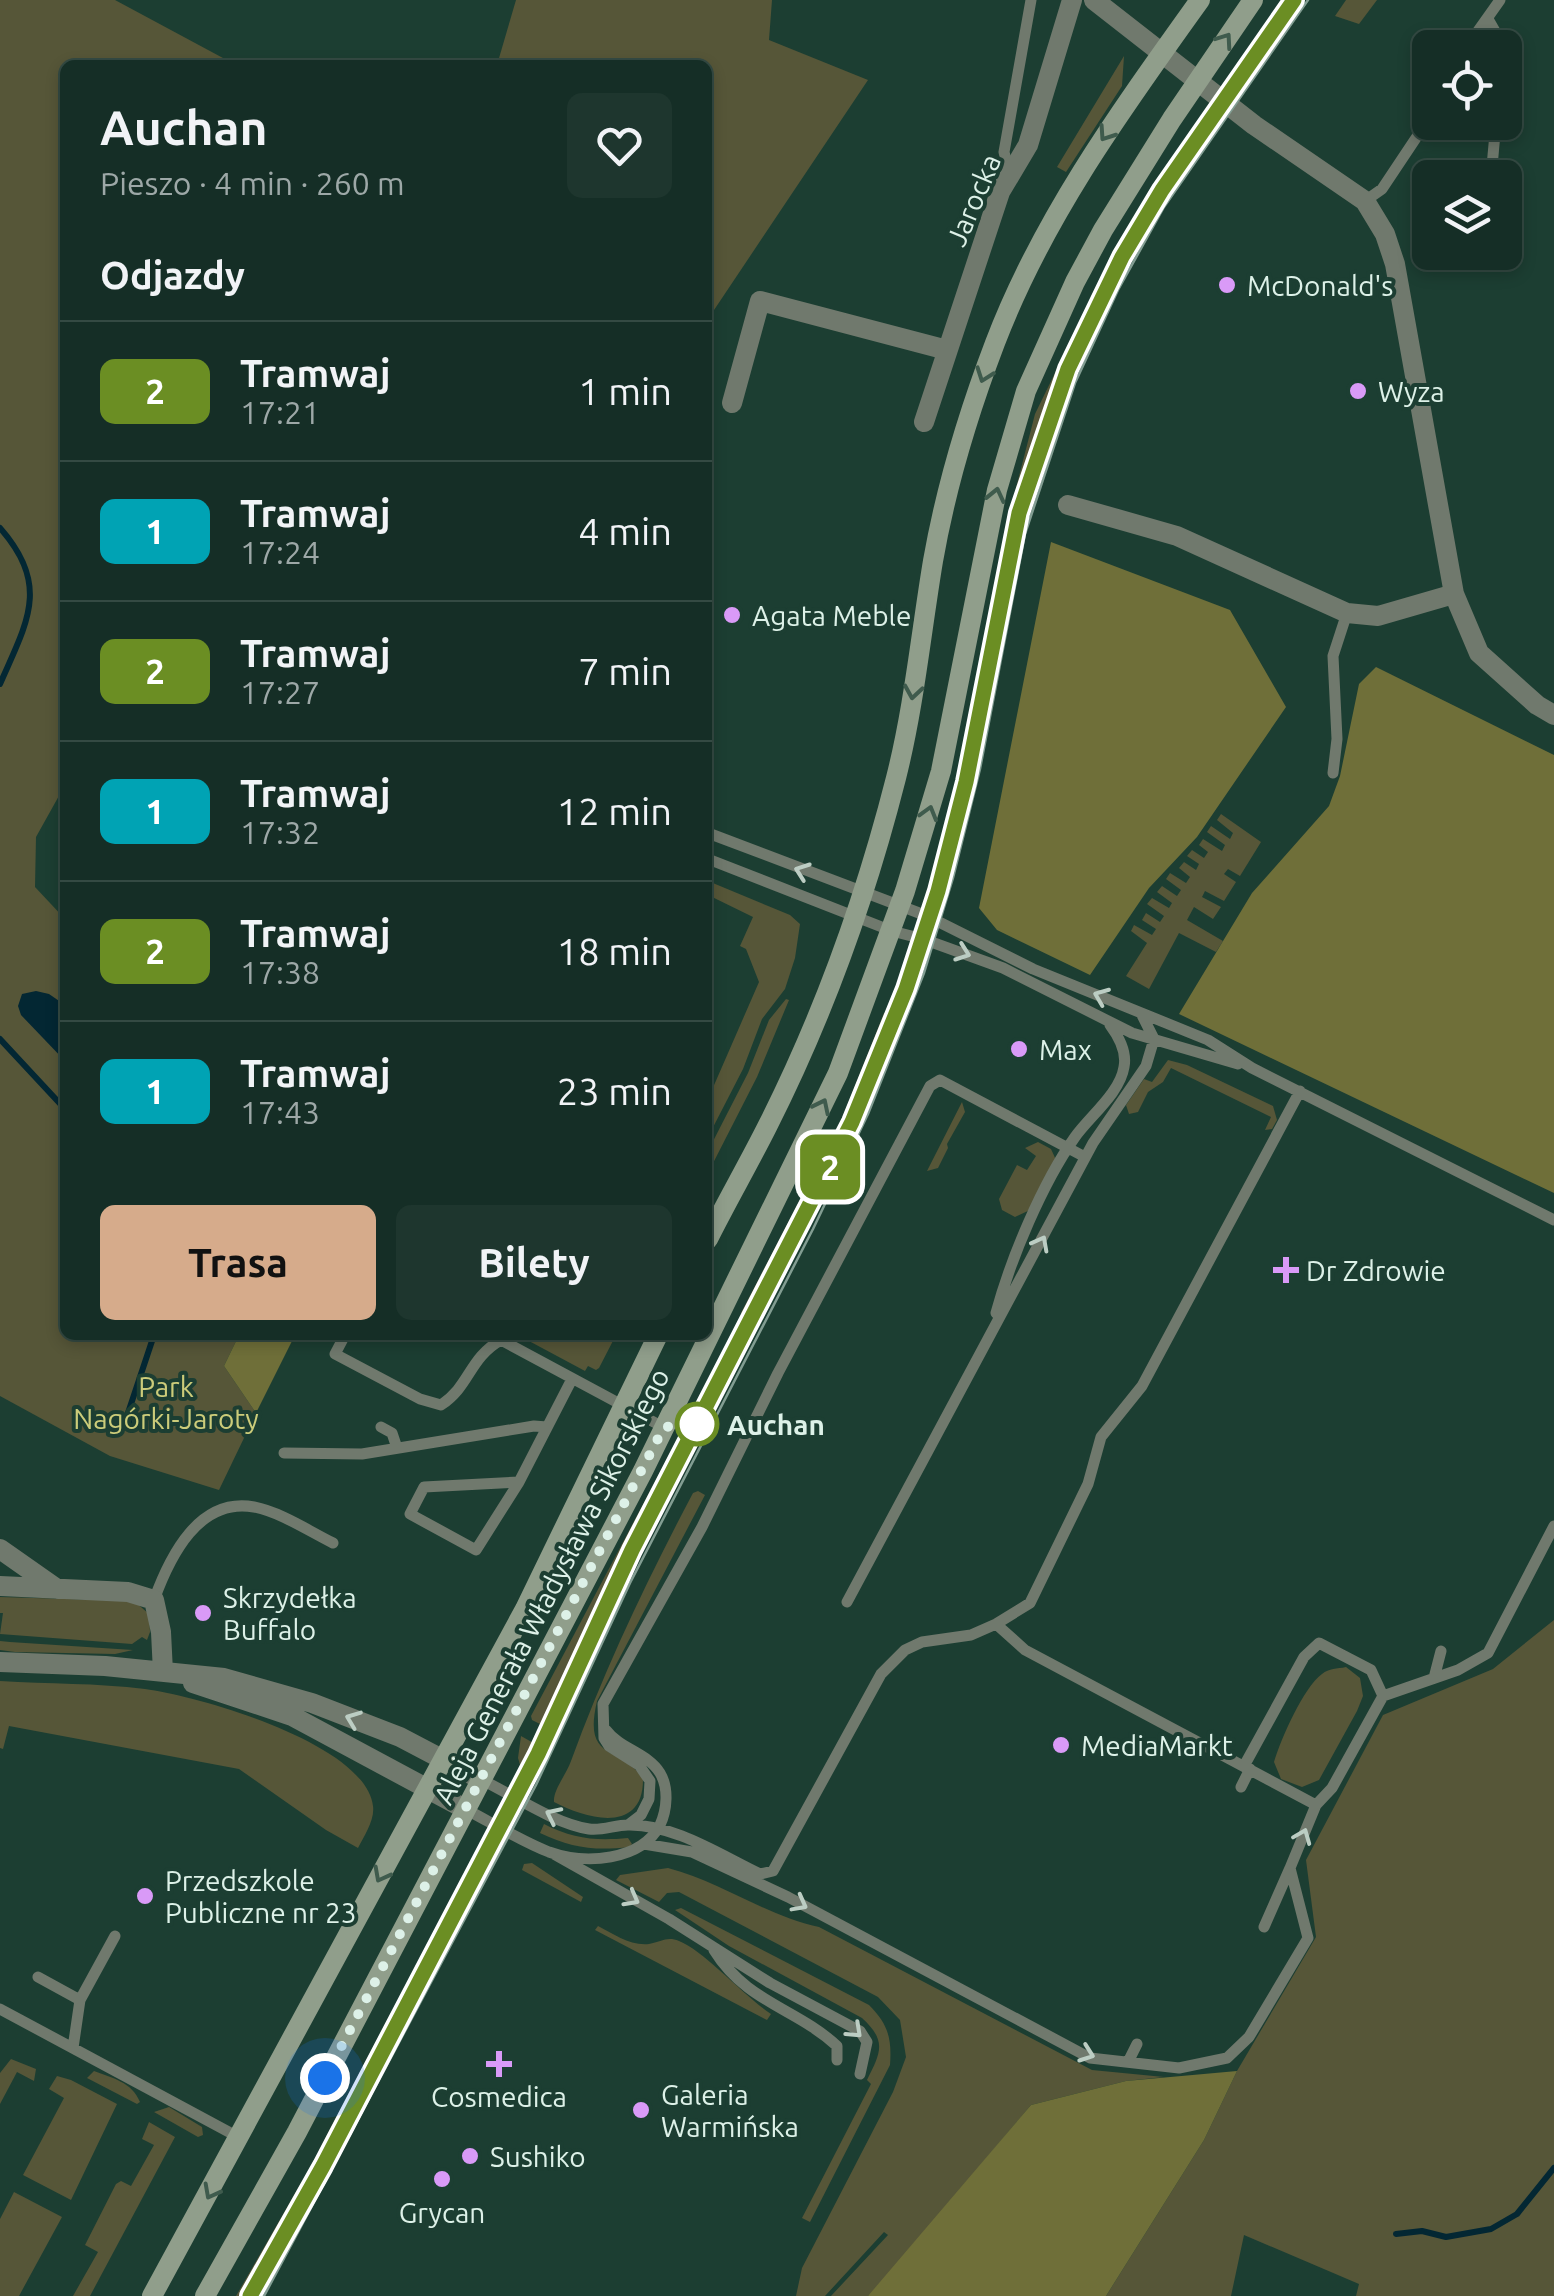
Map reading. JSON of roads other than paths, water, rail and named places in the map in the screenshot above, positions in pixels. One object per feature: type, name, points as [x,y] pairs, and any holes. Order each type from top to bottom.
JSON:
[{"type":"main road","points":[[712,1230],[769,1123],[825,994],[861,892],[892,792],[907,727],[951,477],[996,341],[1040,240],[1067,194],[1200,0]]},
{"type":"main road","name":"Aleja Generała Władysława Sikorskiego","points":[[712,1329],[838,1073],[892,931],[941,771],[993,508],[1026,391],[1094,246],[1198,80],[1254,0]]},
{"type":"main road","name":"Aleja Generała Władysława Sikorskiego","points":[[152,2296],[525,1609],[655,1340]]},
{"type":"main road","name":"Aleja Generała Władysława Sikorskiego","points":[[206,2296],[467,1810],[707,1340]]},
{"type":"street","name":"Jarocka","points":[[924,422],[1000,192],[1028,145],[1072,0]]},
{"type":"street","points":[[1094,0],[1254,126],[1365,202],[1385,234],[1395,264],[1454,594],[1479,653],[1537,705],[1554,715]]},
{"type":"street","points":[[732,403],[760,301],[948,350]]},
{"type":"street","points":[[1068,505],[1177,536],[1347,613],[1378,616],[1454,594]]},
{"type":"street","points":[[0,1549],[58,1589]]},
{"type":"street","points":[[0,1586],[128,1592],[154,1600],[162,1632],[163,1672]]},
{"type":"street","points":[[0,1662],[105,1666],[224,1678],[312,1703],[400,1738],[482,1780]]},
{"type":"street","points":[[163,1672],[292,1716],[467,1810]]},
{"type":"lane","points":[[1010,176],[1004,152],[1031,0]]},
{"type":"lane","points":[[1479,30],[1500,0]]},
{"type":"lane","points":[[1488,18],[1495,30]]},
{"type":"lane","points":[[1365,202],[1382,189],[1415,140]]},
{"type":"lane","points":[[1333,773],[1336,739],[1332,656],[1347,613]]},
{"type":"lane","points":[[712,835],[946,924],[1033,968],[1208,1040],[1252,1068],[1554,1220]]},
{"type":"lane","points":[[712,862],[853,917],[1003,968],[1132,1034],[1252,1068]]},
{"type":"lane","points":[[847,1602],[1085,1157],[1146,1066],[1154,1040],[1148,1022],[1136,1010]]},
{"type":"lane","points":[[992,1327],[1005,1278],[1026,1230],[1069,1148],[1124,1071],[1120,1039],[1104,1019]]},
{"type":"lane","points":[[628,1825],[641,1815],[649,1799],[650,1780],[639,1765],[609,1746],[604,1738],[604,1704],[702,1527],[930,1086],[940,1080],[1085,1157]]},
{"type":"lane","points":[[482,1780],[570,1824],[592,1830],[628,1825],[675,1834],[760,1874],[773,1871],[881,1674],[905,1650],[922,1642],[970,1635],[1030,1603],[1088,1484],[1101,1437],[1142,1386],[1300,1091]]},
{"type":"lane","points":[[342,1340],[335,1354],[420,1399],[442,1404],[456,1396],[482,1350],[495,1340]]},
{"type":"lane","points":[[504,1340],[664,1427]]},
{"type":"lane","points":[[519,1482],[424,1487],[410,1514],[476,1550],[519,1482],[572,1379]]},
{"type":"lane","points":[[381,1427],[392,1433],[397,1448]]},
{"type":"lane","points":[[284,1453],[362,1454],[547,1427]]},
{"type":"lane","points":[[154,1600],[167,1563],[192,1529],[227,1505],[258,1508],[333,1543]]},
{"type":"lane","points":[[1264,1927],[1316,1804],[1332,1788],[1384,1696],[1488,1653],[1554,1526]]},
{"type":"lane","points":[[996,1624],[1025,1650],[1316,1804]]},
{"type":"lane","points":[[1241,1787],[1304,1656],[1319,1642],[1371,1670],[1384,1696]]},
{"type":"lane","points":[[1434,1678],[1441,1651]]},
{"type":"lane","points":[[552,1854],[598,1858],[628,1853],[644,1844],[665,1814],[666,1794],[660,1774],[645,1758],[609,1734],[602,1722]]},
{"type":"lane","points":[[467,1810],[552,1854],[770,1983],[860,2031],[867,2042],[860,2074]]},
{"type":"lane","points":[[644,1844],[692,1852],[788,1897],[1090,2058],[1180,2068],[1227,2058],[1250,2037],[1308,1938],[1290,1868]]},
{"type":"lane","points":[[73,2048],[80,2000],[115,1936]]},
{"type":"lane","points":[[712,1946],[725,1968],[764,2002],[826,2035],[837,2046],[836,2060]]},
{"type":"lane","points":[[38,1977],[80,2000]]},
{"type":"lane","points":[[0,2009],[240,2138]]},
{"type":"lane","points":[[1128,2062],[1137,2044]]},
{"type":"water","points":[[36,991],[60,1002],[60,1056],[21,1015],[18,1006],[22,994]]},
{"type":"waterway","points":[[0,528],[16,549],[30,586],[25,623],[0,684]]},
{"type":"waterway","points":[[0,1039],[60,1104]]},
{"type":"waterway","points":[[132,1430],[127,1416],[152,1340]]},
{"type":"waterway","points":[[1396,2234],[1422,2231],[1446,2237],[1491,2229],[1517,2214],[1554,2168]]},
{"type":"tram line","name":"2","points":[[250,2296],[323,2166],[538,1754],[632,1550],[852,1122],[906,989],[938,891],[966,782],[1019,513],[1068,369],[1122,257],[1162,190],[1294,0]]},
{"type":"tram line","points":[[264,2296],[536,1785],[630,1583],[868,1114],[924,973],[953,878],[980,769],[1025,534],[1075,383],[1118,290],[1164,207],[1308,0]]},
{"type":"place","name":"McDonald's","points":[[1227,285]]},
{"type":"place","name":"Wyza","points":[[1358,391]]},
{"type":"place","name":"Agata Meble","points":[[732,615]]},
{"type":"place","name":"Max","points":[[1019,1049]]},
{"type":"place","name":"Dr Zdrowie","points":[[1286,1270]]},
{"type":"place","name":"Auchan","points":[[697,1424]]},
{"type":"place","name":"Skrzydełka Buffalo","points":[[203,1613]]},
{"type":"place","name":"MediaMarkt","points":[[1061,1745]]},
{"type":"place","name":"Przedszkole Publiczne nr 23","points":[[145,1896]]},
{"type":"place","name":"Cosmedica","points":[[499,2064]]},
{"type":"place","name":"Galeria Warmińska","points":[[641,2110]]},
{"type":"place","name":"Sushiko","points":[[470,2156]]},
{"type":"place","name":"Grycan","points":[[442,2179]]},
{"type":"park label","name":"Park Nagórki-Jaroty","points":[[166,1402]]}]
